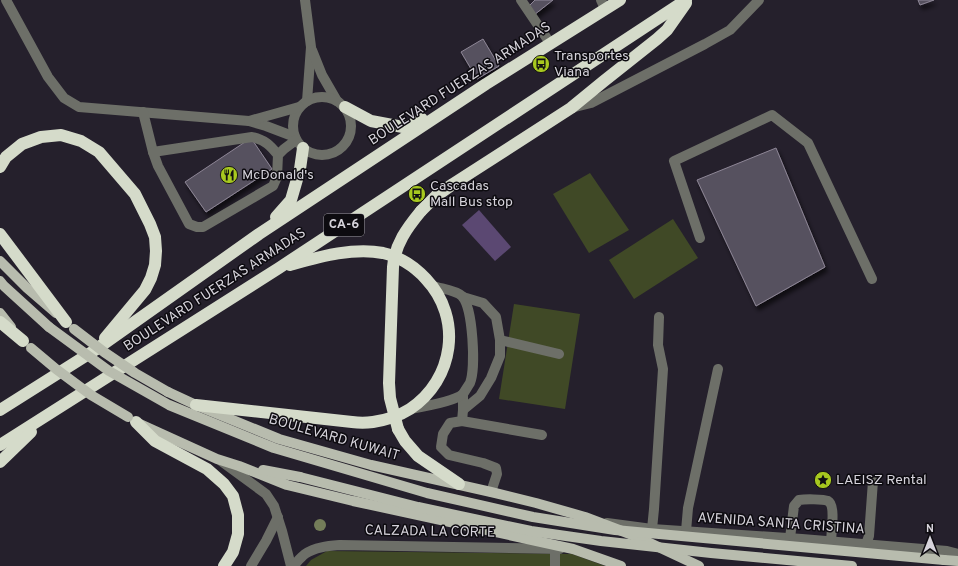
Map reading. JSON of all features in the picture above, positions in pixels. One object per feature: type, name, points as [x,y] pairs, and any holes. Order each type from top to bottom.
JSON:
[{"type":"highway","name":"BOULEVARD FUERZAS ARMADAS","points":[[0,410],[95,350],[259,234],[550,43],[603,5],[620,0]]},
{"type":"highway","name":"BOULEVARD FUERZAS ARMADAS","points":[[0,445],[279,268],[687,0]]},
{"type":"highway","points":[[459,484],[418,456],[405,441],[398,429],[390,398],[389,383],[393,267],[399,244],[405,231],[436,196],[571,108],[657,39],[671,24],[687,0]]},
{"type":"highway","points":[[341,104],[370,121],[403,127],[411,125],[486,84]]},
{"type":"highway","points":[[0,166],[6,157],[22,144],[41,136],[62,135],[81,141],[99,152],[135,194],[155,237],[155,265],[145,290],[95,350]]},
{"type":"highway","points":[[259,234],[292,200],[300,169],[298,142]]},
{"type":"highway","points":[[0,234],[70,326]]},
{"type":"highway","points":[[196,405],[372,423],[392,418],[410,409],[425,397],[438,381],[446,363],[449,343],[448,323],[443,304],[433,286],[419,272],[403,260],[384,253],[364,251],[321,256],[279,268]]},
{"type":"highway","points":[[0,322],[27,345]]},
{"type":"highway","points":[[0,402],[31,390]]},
{"type":"highway","points":[[0,462],[47,416]]},
{"type":"highway","points":[[132,419],[155,441],[208,469],[224,484],[233,496],[238,515],[238,534],[233,552],[224,566]]},
{"type":"main road","name":"BOULEVARD KUWAIT","points":[[0,260],[27,288],[70,326],[104,352],[135,373],[168,392],[196,405],[279,439],[370,464],[492,492],[585,517],[635,536],[699,566]]},
{"type":"main road","points":[[0,281],[49,327],[109,370],[169,405],[274,448],[427,493],[533,517],[615,530],[958,561]]},
{"type":"main road","points":[[0,313],[27,345],[56,370],[91,395],[132,419],[217,459],[287,485],[338,498],[573,549],[621,566]]},
{"type":"main road","points":[[239,466],[300,477],[418,507],[531,532],[711,553],[852,566]]},
{"type":"street","points":[[6,0],[48,77],[64,98],[79,107],[249,121],[266,126],[298,142],[311,153],[320,155],[330,154],[339,150],[346,143],[350,135],[350,116],[322,75],[311,47],[305,0]]},
{"type":"street","points":[[521,0],[550,43]]},
{"type":"street","points":[[571,108],[591,103],[706,44],[730,30],[759,0]]},
{"type":"street","points":[[298,142],[293,130],[293,122],[295,114],[303,104],[311,47]]},
{"type":"street","points":[[249,121],[303,104],[317,97],[327,97],[341,104]]},
{"type":"street","points":[[143,112],[158,166],[189,224],[197,227],[203,227],[273,186],[277,177],[278,155],[284,149],[298,142]]},
{"type":"street","points":[[700,238],[674,161],[772,115],[808,143],[872,280]]},
{"type":"street","points":[[154,152],[252,137],[261,139],[278,155]]},
{"type":"street","points":[[410,409],[450,400],[462,394],[470,383],[473,364],[473,336],[468,309],[463,298],[458,293],[433,286]]},
{"type":"street","points":[[463,298],[483,303],[496,317],[500,340],[500,356],[491,378],[480,396],[463,410]]},
{"type":"street","points":[[652,529],[663,369],[658,345],[659,317]]},
{"type":"street","points":[[500,340],[559,354]]},
{"type":"street","points":[[686,531],[688,508],[718,369]]},
{"type":"street","points":[[462,394],[462,421]]},
{"type":"street","points":[[492,492],[497,474],[496,468],[484,463],[449,455],[441,447],[443,434],[450,424],[462,421],[542,435]]},
{"type":"street","name":"CALZADA LA CORTE","points":[[217,459],[266,494],[274,506],[292,566],[304,555],[316,549],[340,545],[573,549]]},
{"type":"street","points":[[866,544],[873,481]]},
{"type":"street","points":[[790,538],[794,506],[799,500],[808,499],[828,501],[832,508],[830,542]]},
{"type":"street","points":[[251,566],[278,518]]},
{"type":"street","name":"AVENIDA SANTA CRISTINA","points":[[602,523],[652,529],[790,538],[947,551],[958,554]]},
{"type":"street","points":[[555,549],[555,566]]},
{"type":"green space","points":[[590,173],[629,230],[589,253],[553,194]]},
{"type":"green space","points":[[673,219],[698,258],[634,299],[609,260]]},
{"type":"green space","points":[[514,304],[580,314],[565,409],[499,399]]},
{"type":"green space","points":[[327,551],[572,554],[605,566],[306,566],[311,560]]},
{"type":"shaded area","points":[[479,210],[511,247],[495,261],[462,225]]},
{"type":"building","points":[[535,0],[553,0],[534,15],[528,7]]},
{"type":"building","points":[[918,0],[934,0],[920,5]]},
{"type":"building","points":[[483,39],[499,66],[477,79],[461,52]]},
{"type":"building","name":"McDonald's","points":[[251,138],[272,169],[206,212],[185,182]]},
{"type":"building","points":[[776,148],[825,267],[756,306],[697,180]]},
{"type":"place","name":"Transportes Viana","points":[[541,64]]},
{"type":"place","name":"McDonald's","points":[[229,175]]},
{"type":"place","name":"Cascadas Mall Bus stop","points":[[417,194]]},
{"type":"place","name":"LAEISZ Rental","points":[[823,480]]}]
